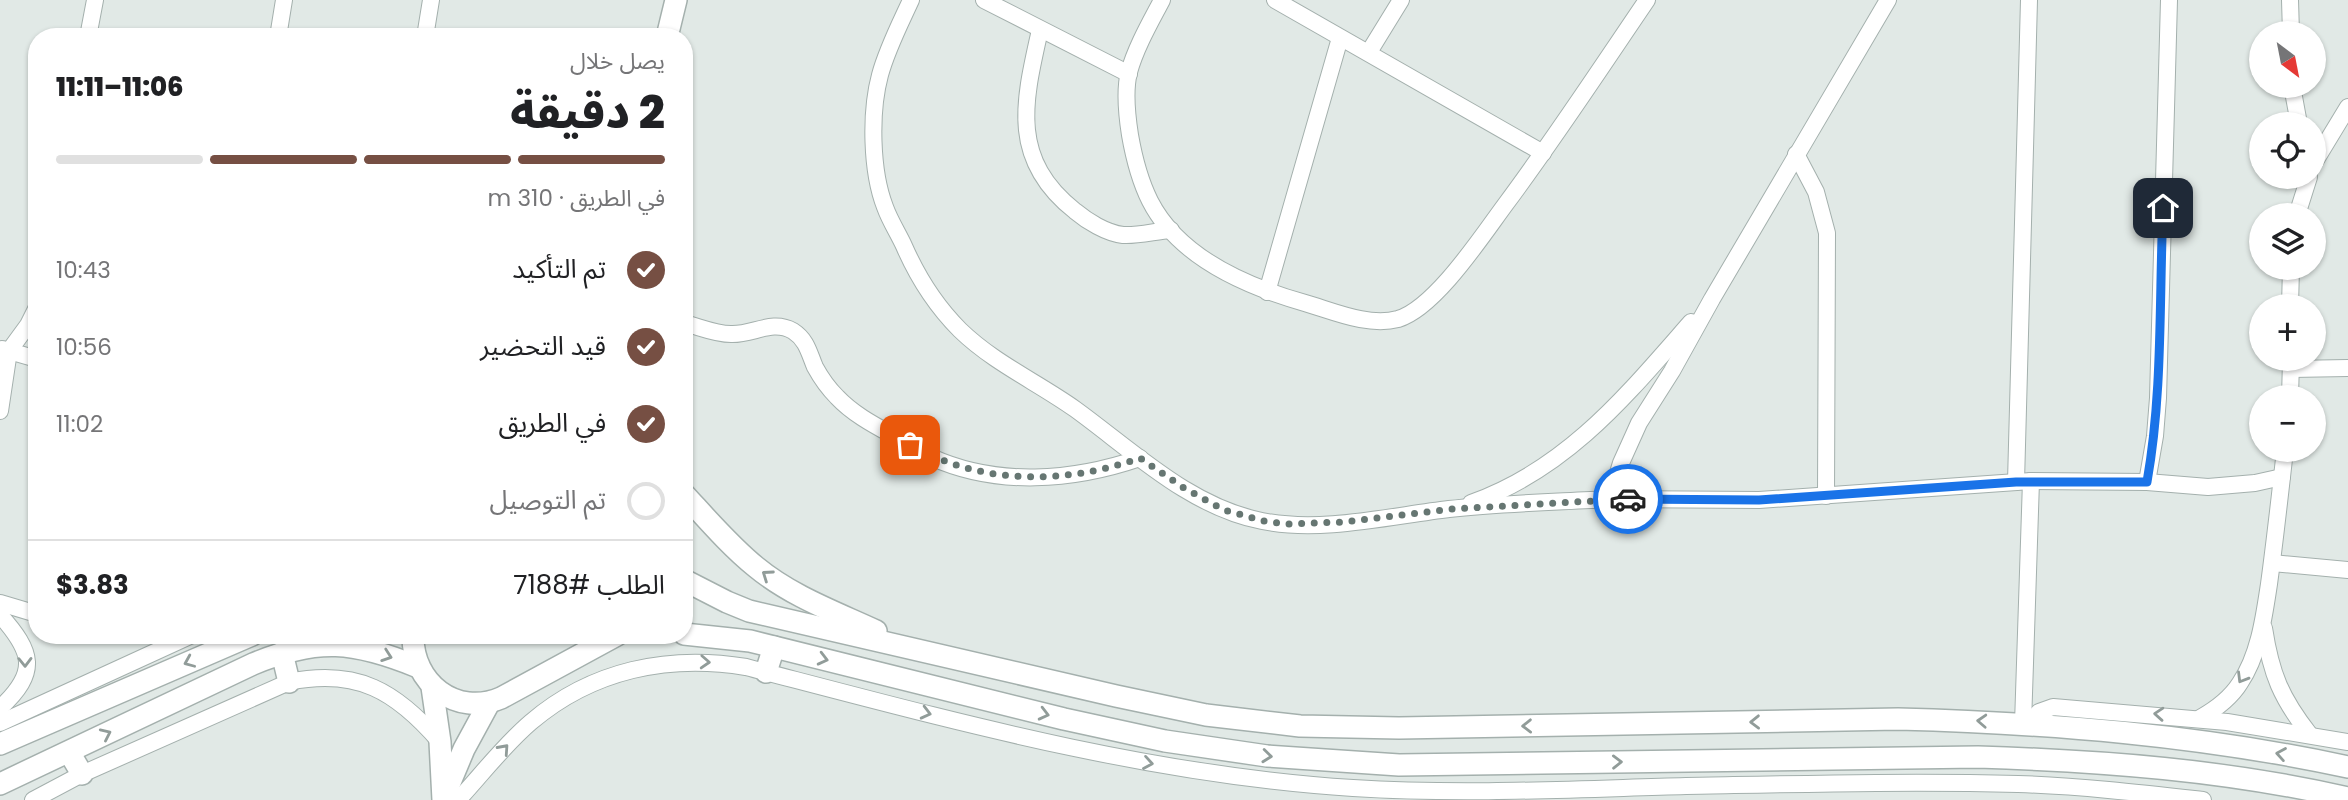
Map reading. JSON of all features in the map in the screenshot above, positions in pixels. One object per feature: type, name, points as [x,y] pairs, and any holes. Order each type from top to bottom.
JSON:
[{"type":"street","points":[[90,28],[95,0]]},
{"type":"street","points":[[279,28],[284,0]]},
{"type":"street","points":[[426,28],[431,0]]},
{"type":"street","points":[[669,28],[676,0]]},
{"type":"street","points":[[911,0],[880,75],[875,105],[874,162],[884,206],[913,268],[935,303],[981,347],[1074,408],[1184,488],[1224,510],[1286,524],[1344,522],[1453,509],[1610,499],[1746,500],[2024,482],[2147,482],[2208,487],[2248,484],[2282,477]]},
{"type":"street","points":[[984,0],[1129,74]]},
{"type":"street","points":[[1162,0],[1129,74],[1127,116],[1134,157],[1151,202],[1171,230],[1194,251],[1231,275],[1267,292],[1371,321],[1399,319],[1425,302],[1457,270],[1544,153],[1647,0]]},
{"type":"street","points":[[1275,0],[1544,153]]},
{"type":"street","points":[[1369,52],[1401,0]]},
{"type":"street","points":[[1610,499],[1621,463],[1639,423],[1888,0]]},
{"type":"street","points":[[2025,724],[2024,482],[2029,0]]},
{"type":"street","points":[[2147,482],[2158,398],[2169,0]]},
{"type":"street","points":[[2290,0],[2291,21]]},
{"type":"street","points":[[1040,30],[1026,91],[1025,120],[1032,156],[1043,179],[1060,199],[1085,219],[1103,228],[1122,235],[1171,230]]},
{"type":"street","points":[[1267,292],[1340,38]]},
{"type":"street","points":[[2326,143],[2348,107]]},
{"type":"street","points":[[1796,155],[1818,198],[1827,240],[1826,496]]},
{"type":"street","points":[[1453,509],[1514,483],[1571,447],[1613,410],[1712,299]]},
{"type":"street","points":[[0,411],[5,350],[28,325]]},
{"type":"street","points":[[693,325],[730,334],[769,326],[793,332],[807,344],[824,382],[846,406],[931,457],[954,465],[1003,476],[1052,477],[1098,471],[1140,458]]},
{"type":"street","points":[[5,350],[28,356]]},
{"type":"street","points":[[2326,366],[2348,368]]},
{"type":"street","points":[[2200,718],[2218,708],[2241,682],[2249,667],[2263,622],[2284,462]]},
{"type":"street","points":[[693,503],[744,557],[773,580],[916,650]]},
{"type":"street","points":[[2272,562],[2348,570]]},
{"type":"street","points":[[693,585],[749,611],[916,650],[1206,715],[1300,726],[1399,728],[1898,719],[2025,724],[2195,740],[2348,767]]},
{"type":"street","points":[[0,603],[28,611]]},
{"type":"street","points":[[0,615],[22,642],[27,663],[19,688],[0,708]]},
{"type":"street","points":[[2263,622],[2272,672],[2288,705],[2310,735]]},
{"type":"street","points":[[693,634],[725,636],[774,646],[1114,731],[1216,749],[1289,758],[1399,765],[1978,757],[2052,759],[2183,769],[2253,779],[2348,798]]},
{"type":"street","points":[[0,723],[171,644]]},
{"type":"street","points":[[0,744],[231,644]]},
{"type":"street","points":[[413,644],[418,667],[432,687],[464,703],[489,703],[601,644]]},
{"type":"street","points":[[0,784],[253,664],[282,653],[315,646],[352,646],[418,667]]},
{"type":"street","points":[[766,672],[774,646]]},
{"type":"street","points":[[282,653],[289,682]]},
{"type":"street","points":[[448,799],[530,723],[566,697],[596,681],[629,670],[684,662],[725,663],[766,672],[1092,753],[1192,771],[1292,783],[1415,791],[1483,792],[1806,784],[2018,792],[2121,791],[2203,800]]},
{"type":"street","points":[[33,800],[82,774],[289,682],[328,676],[365,684],[394,699],[411,712],[440,742]]},
{"type":"street","points":[[432,687],[448,799]]},
{"type":"street","points":[[448,799],[464,749],[489,703]]},
{"type":"street","points":[[2025,724],[2039,712],[2053,707],[2200,718],[2348,742]]},
{"type":"street","points":[[69,752],[82,774]]},
{"type":"way so far","points":[[910,445],[931,457],[978,472],[1027,478],[1077,475],[1140,458],[1184,488],[1224,510],[1286,524],[1344,522],[1453,509],[1628,499]]},
{"type":"route","points":[[1628,499],[1759,500],[2031,481],[2147,482],[2158,398],[2163,208]]}]
